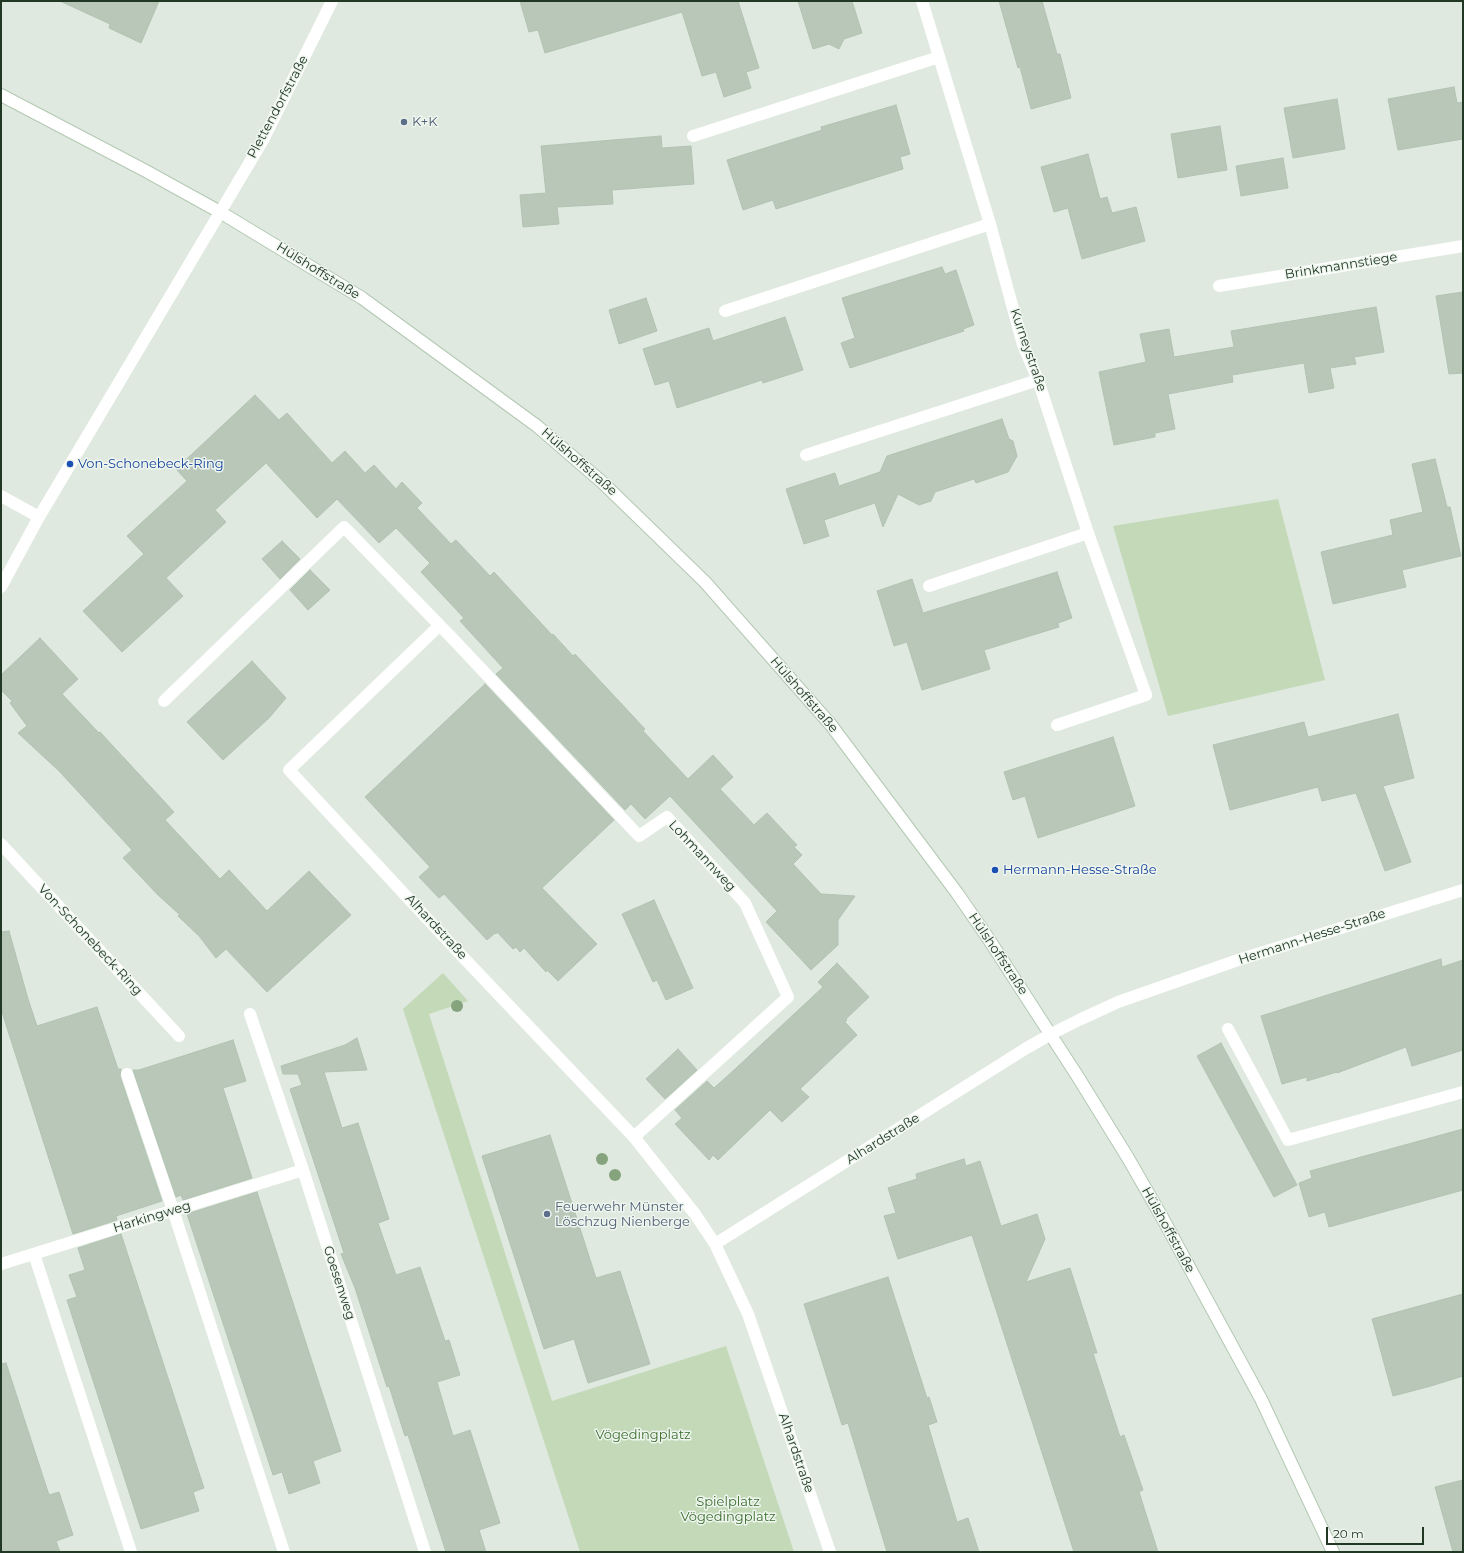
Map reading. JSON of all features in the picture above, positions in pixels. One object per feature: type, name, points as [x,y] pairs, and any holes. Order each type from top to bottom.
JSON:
[{"type":"street","name":"Plettendorfstraße","points":[[220,212],[263,140],[332,1]]},
{"type":"street","name":"Kurneystraße","points":[[922,1],[990,224],[1023,344],[1038,380],[1088,533],[1146,695],[1057,725]]},
{"type":"street","points":[[693,136],[939,57]]},
{"type":"street","name":"Hülshoffstraße","points":[[1,96],[144,170],[220,212],[362,298],[537,426],[603,482],[693,571],[831,724],[957,893],[988,938],[1128,1158],[1222,1327],[1260,1399],[1333,1552]]},
{"type":"street","points":[[1,587],[38,517],[220,212]]},
{"type":"street","points":[[725,311],[990,224]]},
{"type":"street","name":"Brinkmannstiege","points":[[1219,286],[1463,246]]},
{"type":"street","points":[[806,455],[1038,380]]},
{"type":"street","points":[[1,496],[38,517]]},
{"type":"street","points":[[164,701],[344,527],[439,626]]},
{"type":"street","points":[[928,586],[1088,533]]},
{"type":"street","name":"Alhardstraße","points":[[439,626],[289,770],[634,1137],[695,1214],[715,1244],[748,1314],[830,1552]]},
{"type":"street","name":"Lohmannweg","points":[[439,626],[639,836],[667,817],[745,903],[788,997],[634,1137]]},
{"type":"street","name":"Von-Schonebeck-Ring","points":[[1,844],[179,1036]]},
{"type":"street","name":"Hermann-Hesse-Straße","points":[[1050,1034],[1118,1002],[1238,960],[1463,890]]},
{"type":"street","name":"Goesenweg","points":[[250,1014],[303,1170],[425,1552]]},
{"type":"street","points":[[1228,1030],[1288,1140],[1463,1092]]},
{"type":"street","name":"Alhardstraße","points":[[715,1244],[1050,1034]]},
{"type":"street","points":[[127,1074],[173,1210],[284,1552]]},
{"type":"street","name":"Harkingweg","points":[[1,1264],[303,1170]]},
{"type":"street","points":[[34,1254],[131,1552]]},
{"type":"green space","points":[[1278,499],[1325,680],[1168,716],[1113,526]]},
{"type":"green space","name":"Vögedingplatz","points":[[443,973],[468,1001],[429,1014],[552,1401],[726,1346],[794,1552],[580,1552],[403,1009]]},
{"type":"building","points":[[60,1],[159,1],[141,43],[109,28],[110,24]]},
{"type":"building","points":[[520,1],[738,1],[759,68],[746,72],[751,88],[724,97],[716,72],[702,76],[682,12],[545,53],[538,30],[529,32]]},
{"type":"building","points":[[798,1],[852,1],[862,33],[844,39],[839,49],[829,44],[813,49]]},
{"type":"building","points":[[999,1],[1042,1],[1057,54],[1060,54],[1071,98],[1031,109],[1020,67],[1018,68]]},
{"type":"building","points":[[1454,87],[1457,103],[1463,102],[1463,139],[1398,150],[1388,99]]},
{"type":"building","points":[[1337,99],[1345,149],[1293,158],[1284,108]]},
{"type":"building","points":[[896,105],[910,154],[900,157],[903,169],[776,209],[773,200],[743,210],[727,160],[822,130],[821,127]]},
{"type":"building","points":[[1220,126],[1227,170],[1178,178],[1171,134]]},
{"type":"building","points":[[661,136],[662,148],[691,146],[694,184],[612,190],[613,204],[557,207],[559,224],[523,227],[520,195],[546,193],[541,146]]},
{"type":"building","points":[[1088,154],[1100,199],[1107,197],[1112,213],[1136,207],[1145,241],[1082,259],[1068,208],[1054,212],[1041,167]]},
{"type":"building","points":[[1283,158],[1288,188],[1241,196],[1236,166]]},
{"type":"building","points":[[942,267],[945,274],[956,270],[974,325],[963,329],[964,331],[850,368],[841,343],[855,338],[842,298]]},
{"type":"building","points":[[1463,292],[1463,373],[1449,374],[1436,296]]},
{"type":"building","points":[[646,298],[657,331],[619,344],[609,310]]},
{"type":"building","points":[[1376,307],[1384,352],[1354,357],[1356,364],[1330,368],[1334,388],[1309,393],[1304,363],[1232,375],[1233,382],[1168,394],[1175,429],[1155,433],[1155,437],[1114,445],[1099,372],[1146,362],[1140,334],[1169,329],[1174,357],[1234,347],[1231,331]]},
{"type":"building","points":[[785,317],[803,370],[763,383],[762,380],[677,408],[669,381],[655,385],[643,349],[709,328],[713,341]]},
{"type":"building","points":[[255,395],[279,420],[287,413],[332,463],[345,451],[365,473],[374,465],[396,489],[402,482],[422,503],[417,508],[451,544],[456,540],[490,576],[494,572],[552,635],[553,634],[573,656],[575,654],[645,729],[643,731],[688,779],[713,755],[733,777],[720,789],[754,825],[767,813],[797,845],[794,847],[802,855],[793,864],[821,894],[855,896],[838,920],[838,945],[811,970],[766,922],[777,911],[670,796],[645,819],[631,804],[625,810],[496,674],[503,668],[460,621],[464,618],[421,572],[430,563],[396,528],[379,543],[337,499],[317,518],[266,463],[215,510],[226,522],[166,578],[183,596],[122,652],[83,611],[144,554],[127,536],[187,481],[176,469]]},
{"type":"building","points":[[1002,419],[1009,439],[1013,441],[1017,456],[1008,472],[976,483],[974,479],[935,492],[931,501],[919,505],[898,494],[883,527],[875,503],[824,520],[829,536],[804,544],[786,489],[835,473],[839,486],[880,472],[887,456]]},
{"type":"building","points":[[1435,459],[1447,507],[1450,507],[1461,556],[1402,570],[1406,587],[1333,604],[1321,552],[1393,535],[1390,520],[1423,512],[1412,464]]},
{"type":"building","points":[[282,541],[300,559],[280,579],[262,559]]},
{"type":"building","points":[[310,570],[330,590],[308,610],[290,590]]},
{"type":"building","points":[[1057,572],[1072,618],[1058,623],[1059,627],[984,650],[990,669],[922,690],[907,642],[894,646],[877,591],[912,579],[923,613]]},
{"type":"building","points":[[40,638],[78,679],[62,694],[99,733],[100,732],[174,812],[165,820],[220,879],[229,870],[267,911],[309,871],[351,915],[267,992],[226,949],[216,958],[199,936],[178,916],[180,915],[158,895],[123,858],[132,850],[59,771],[18,733],[27,726],[10,703],[12,701],[1,690],[1,675]]},
{"type":"building","points":[[252,661],[286,698],[269,718],[223,760],[187,722]]},
{"type":"building","points":[[485,684],[614,820],[542,888],[597,944],[558,981],[547,970],[546,972],[524,948],[520,952],[516,947],[513,949],[497,932],[487,940],[444,894],[439,898],[419,877],[430,867],[365,797]]},
{"type":"building","points":[[1398,714],[1414,778],[1383,786],[1411,862],[1385,871],[1356,793],[1322,801],[1318,787],[1230,810],[1213,745],[1304,722],[1308,737]]},
{"type":"building","points":[[1113,737],[1135,806],[1038,838],[1025,796],[1013,800],[1004,772]]},
{"type":"building","points":[[654,900],[693,988],[666,1000],[657,980],[653,982],[622,914]]},
{"type":"building","points":[[9,931],[37,1026],[97,1007],[118,1069],[121,1069],[120,1076],[162,1201],[116,1216],[117,1220],[73,1234],[1,1009],[1,932]]},
{"type":"building","points":[[1441,959],[1442,967],[1463,960],[1463,1050],[1412,1066],[1406,1047],[1337,1073],[1307,1081],[1307,1077],[1282,1084],[1261,1016]]},
{"type":"building","points":[[837,963],[869,997],[846,1019],[847,1020],[845,1022],[857,1035],[800,1089],[809,1097],[782,1122],[770,1110],[718,1160],[713,1155],[709,1160],[675,1124],[682,1118],[675,1110],[707,1081],[714,1088],[734,1070],[823,987],[818,982]]},
{"type":"building","points":[[357,1038],[367,1070],[324,1072],[342,1128],[358,1123],[389,1219],[378,1223],[396,1275],[420,1267],[445,1341],[449,1340],[460,1375],[437,1382],[453,1436],[470,1430],[500,1523],[479,1530],[486,1552],[446,1552],[408,1435],[405,1436],[389,1386],[387,1387],[355,1288],[341,1254],[344,1253],[290,1089],[302,1085],[298,1074],[283,1074],[281,1066],[345,1045]]},
{"type":"building","points":[[233,1040],[246,1081],[223,1088],[252,1178],[183,1200],[181,1195],[176,1197],[133,1070],[139,1070]]},
{"type":"building","points":[[1221,1043],[1297,1185],[1274,1197],[1197,1056]]},
{"type":"building","points":[[678,1049],[697,1070],[665,1099],[646,1079]]},
{"type":"building","points":[[1463,1129],[1463,1190],[1329,1227],[1325,1212],[1309,1217],[1299,1183],[1312,1178],[1310,1171]]},
{"type":"building","points":[[550,1135],[596,1278],[620,1271],[650,1364],[588,1383],[574,1339],[544,1349],[482,1156]]},
{"type":"building","points":[[964,1159],[966,1166],[980,1161],[1001,1226],[1037,1214],[1045,1239],[1026,1282],[1070,1268],[1097,1353],[1093,1353],[1120,1437],[1124,1435],[1143,1490],[1139,1492],[1158,1552],[1074,1552],[972,1235],[898,1259],[884,1216],[896,1213],[888,1188],[917,1179],[916,1174]]},
{"type":"building","points":[[257,1192],[341,1451],[313,1461],[320,1483],[289,1494],[282,1472],[273,1475],[187,1214]]},
{"type":"building","points":[[121,1234],[204,1488],[193,1492],[199,1511],[141,1529],[67,1300],[77,1297],[69,1275],[85,1270],[78,1248]]},
{"type":"building","points":[[888,1277],[927,1398],[929,1397],[937,1422],[928,1425],[957,1522],[968,1518],[979,1552],[887,1552],[848,1423],[842,1425],[804,1304]]},
{"type":"building","points":[[1463,1294],[1463,1376],[1393,1396],[1372,1319]]},
{"type":"building","points":[[6,1363],[49,1495],[59,1492],[73,1535],[56,1541],[60,1552],[1,1552],[1,1364]]},
{"type":"building","points":[[1463,1480],[1463,1552],[1453,1552],[1435,1487]]},
{"type":"place","name":"K+K","points":[[404,122]]},
{"type":"place","name":"Von-Schonebeck-Ring","points":[[70,464]]},
{"type":"place","name":"Hermann-Hesse-Straße","points":[[995,870]]},
{"type":"place","name":"Feuerwehr Münster Löschzug Nienberge","points":[[547,1214]]},
{"type":"park label","name":"Spielplatz Vögedingplatz","points":[[728,1510]]}]
